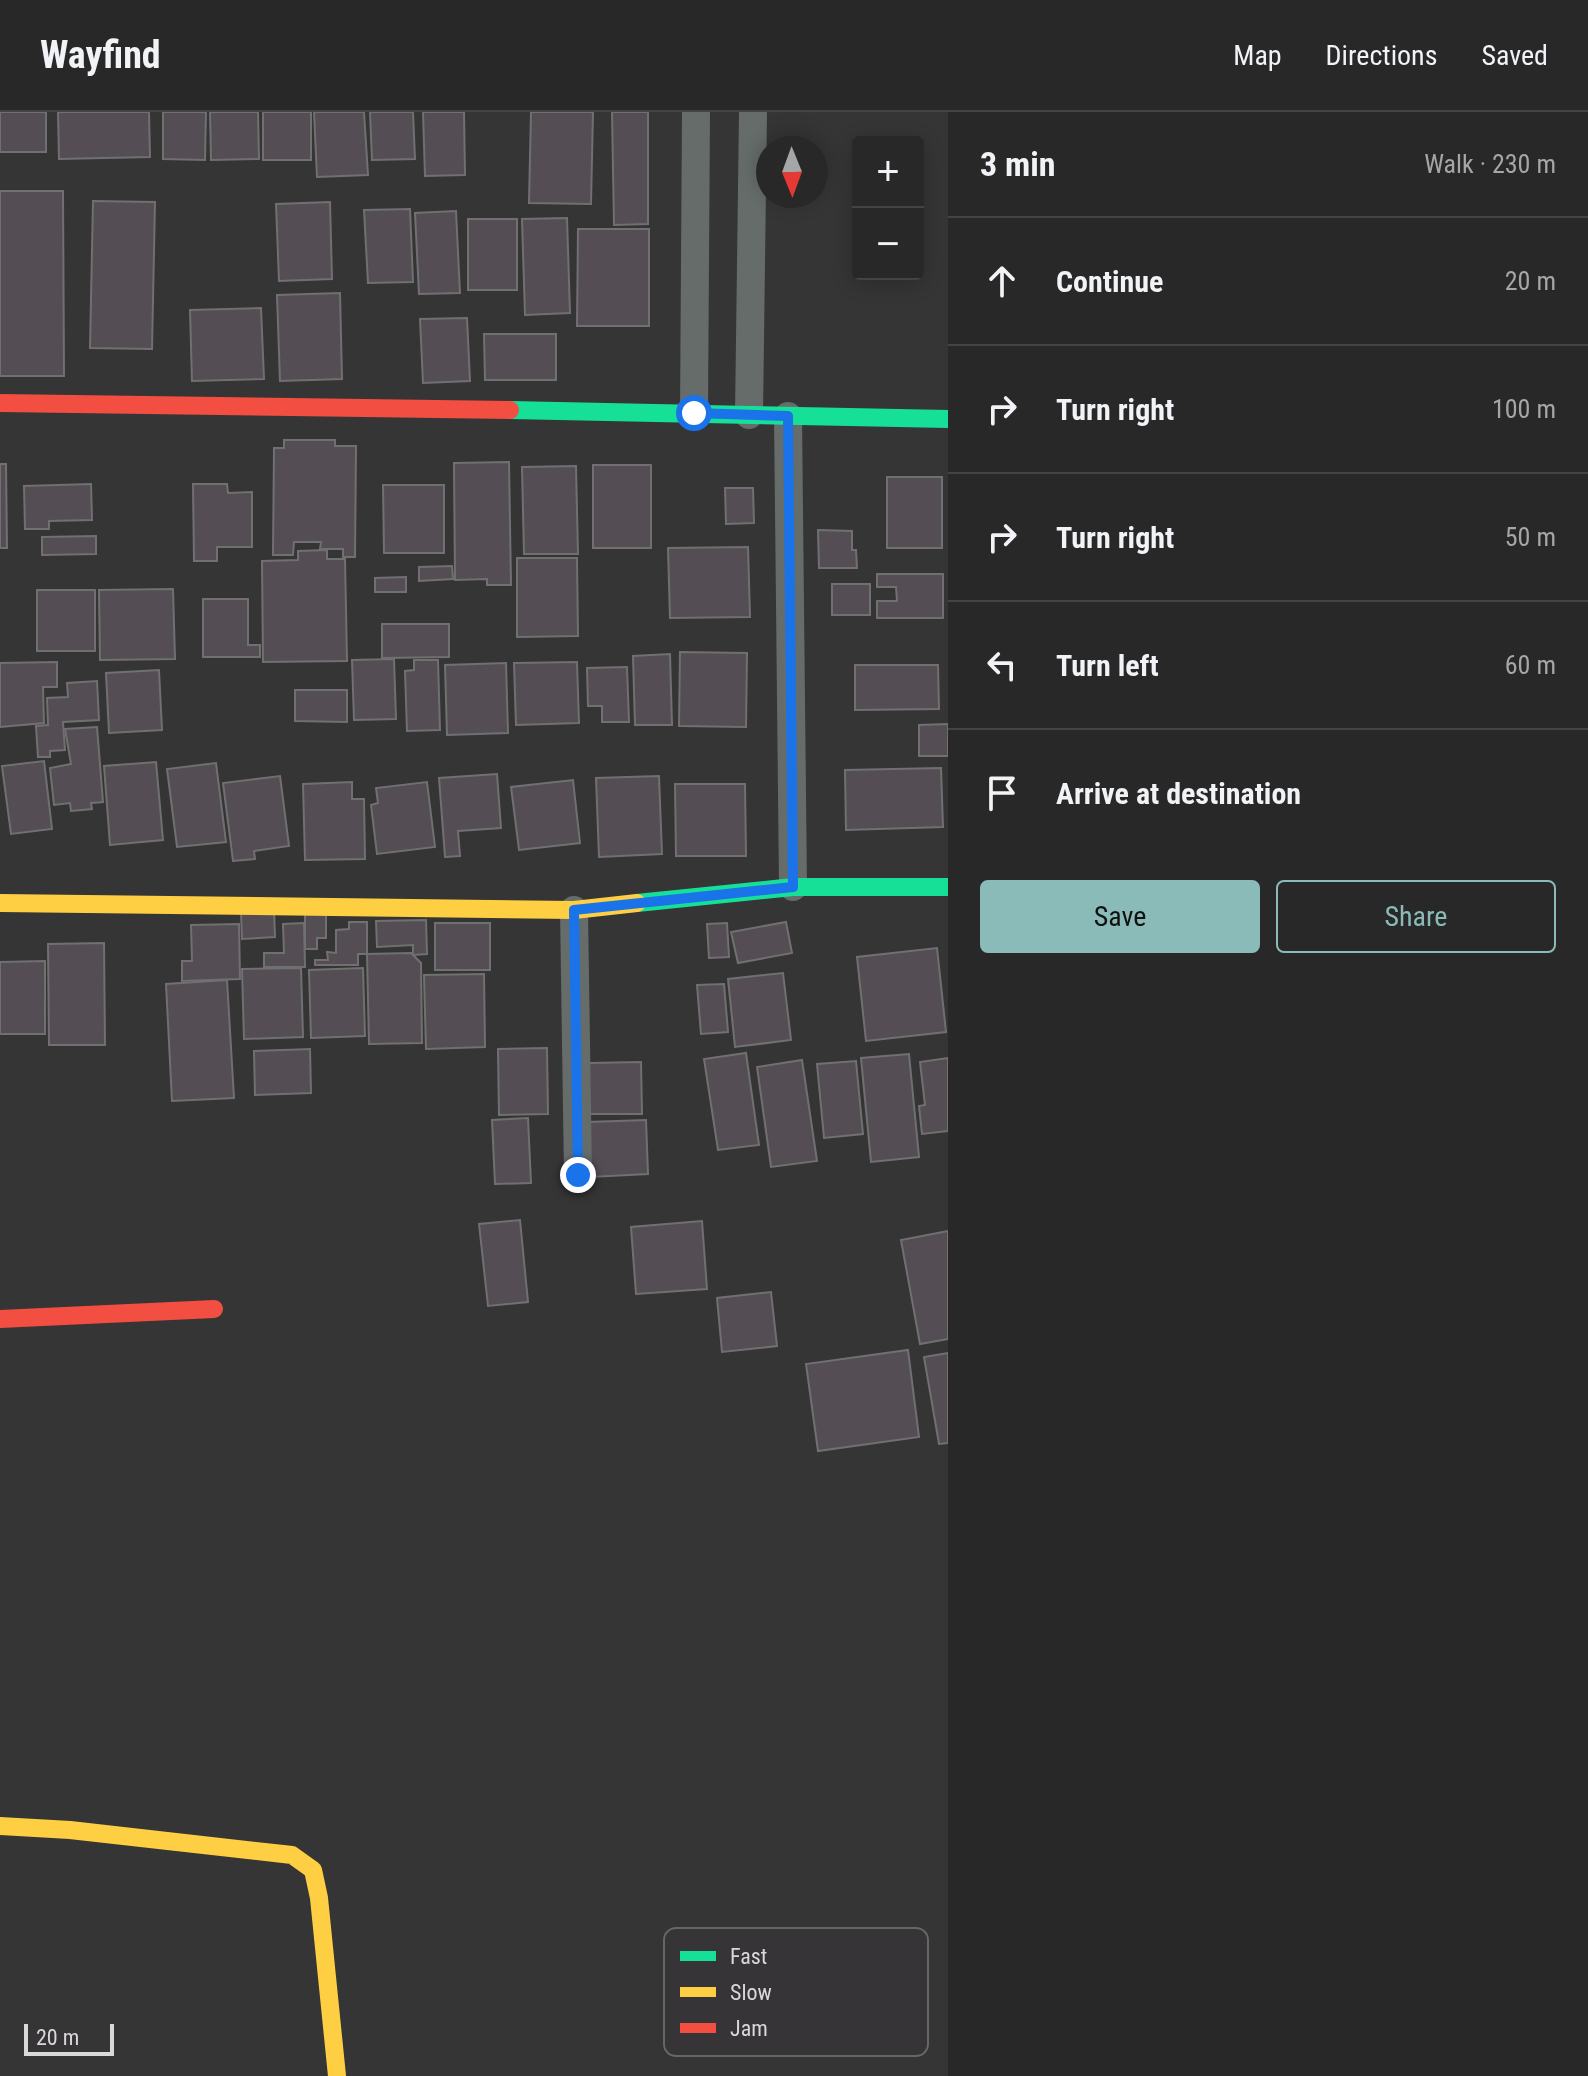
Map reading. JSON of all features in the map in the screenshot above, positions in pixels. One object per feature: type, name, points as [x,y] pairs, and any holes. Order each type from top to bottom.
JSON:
[{"type":"street","points":[[694,413],[696,112]]},
{"type":"street","points":[[749,415],[753,112]]},
{"type":"street","points":[[0,403],[948,419]]},
{"type":"street","points":[[788,416],[793,887]]},
{"type":"street","points":[[0,903],[574,910],[793,887],[948,887]]},
{"type":"street","points":[[574,910],[578,1175]]},
{"type":"street","points":[[0,1319],[214,1309]]},
{"type":"street","points":[[0,1826],[70,1830],[292,1855],[313,1870],[319,1898],[337,2076]]},
{"type":"building","points":[[0,112],[46,112],[46,152],[0,152]]},
{"type":"building","points":[[58,112],[149,112],[150,157],[59,159]]},
{"type":"building","points":[[163,112],[206,112],[205,160],[163,159]]},
{"type":"building","points":[[210,112],[258,112],[259,159],[211,160]]},
{"type":"building","points":[[263,112],[311,112],[311,160],[263,160]]},
{"type":"building","points":[[314,112],[364,112],[368,175],[317,177]]},
{"type":"building","points":[[370,112],[413,112],[415,159],[372,160]]},
{"type":"building","points":[[423,112],[464,112],[465,175],[425,176]]},
{"type":"building","points":[[531,112],[593,112],[591,204],[529,203]]},
{"type":"building","points":[[612,112],[648,112],[648,224],[614,225]]},
{"type":"building","points":[[0,191],[63,191],[64,376],[0,376]]},
{"type":"building","points":[[93,201],[155,202],[152,349],[90,348]]},
{"type":"building","points":[[330,202],[332,279],[279,281],[276,204]]},
{"type":"building","points":[[410,209],[413,282],[368,283],[364,210]]},
{"type":"building","points":[[456,211],[460,293],[419,294],[415,213]]},
{"type":"building","points":[[567,218],[570,313],[525,315],[522,219]]},
{"type":"building","points":[[468,219],[517,219],[517,290],[468,290]]},
{"type":"building","points":[[578,229],[649,229],[649,326],[577,326]]},
{"type":"building","points":[[340,293],[342,379],[280,381],[277,295]]},
{"type":"building","points":[[261,308],[264,379],[192,381],[190,310]]},
{"type":"building","points":[[467,318],[470,381],[423,383],[420,319]]},
{"type":"building","points":[[484,334],[556,334],[556,380],[485,380]]},
{"type":"building","points":[[284,440],[335,440],[335,446],[356,446],[355,557],[343,557],[343,549],[320,549],[321,542],[294,542],[293,555],[273,555],[274,448],[284,448]]},
{"type":"building","points":[[509,462],[511,585],[487,585],[487,579],[455,580],[454,463]]},
{"type":"building","points":[[0,464],[6,464],[7,548],[0,548]]},
{"type":"building","points":[[593,465],[651,465],[651,548],[593,548]]},
{"type":"building","points":[[576,466],[578,554],[524,554],[522,467]]},
{"type":"building","points":[[887,477],[942,477],[942,548],[887,548]]},
{"type":"building","points":[[91,484],[92,520],[49,521],[49,529],[25,529],[24,486]]},
{"type":"building","points":[[193,484],[227,484],[228,493],[252,492],[252,547],[217,547],[217,561],[194,561]]},
{"type":"building","points":[[383,485],[444,485],[444,553],[384,553]]},
{"type":"building","points":[[725,488],[753,488],[754,523],[726,524]]},
{"type":"building","points":[[818,530],[852,531],[852,550],[856,550],[857,568],[819,568]]},
{"type":"building","points":[[96,536],[96,554],[42,555],[42,537]]},
{"type":"building","points":[[748,547],[750,617],[670,618],[668,548]]},
{"type":"building","points":[[327,550],[327,559],[345,559],[347,661],[263,662],[262,561],[298,560],[298,551]]},
{"type":"building","points":[[517,558],[577,558],[578,636],[517,637]]},
{"type":"building","points":[[452,566],[453,579],[419,581],[419,567]]},
{"type":"building","points":[[877,574],[943,574],[943,618],[877,618],[877,601],[897,601],[896,587],[877,587]]},
{"type":"building","points":[[406,577],[406,592],[375,592],[375,578]]},
{"type":"building","points":[[832,584],[870,584],[870,615],[832,615]]},
{"type":"building","points":[[173,589],[175,659],[100,660],[99,590]]},
{"type":"building","points":[[37,590],[95,590],[95,651],[37,651]]},
{"type":"building","points":[[203,599],[248,599],[248,645],[260,645],[260,657],[203,657]]},
{"type":"building","points":[[382,624],[449,624],[449,657],[382,658]]},
{"type":"building","points":[[680,652],[747,653],[746,727],[679,726]]},
{"type":"building","points":[[670,654],[672,725],[635,725],[633,656]]},
{"type":"building","points":[[394,659],[396,719],[354,720],[352,660]]},
{"type":"building","points":[[414,660],[438,660],[440,730],[407,731],[405,671],[414,670]]},
{"type":"building","points":[[57,662],[57,687],[43,687],[44,723],[0,727],[0,663]]},
{"type":"building","points":[[577,662],[579,723],[516,725],[514,663]]},
{"type":"building","points":[[506,663],[508,733],[447,735],[445,665]]},
{"type":"building","points":[[855,665],[938,665],[939,709],[855,710]]},
{"type":"building","points":[[627,667],[629,722],[602,722],[602,706],[588,706],[587,668]]},
{"type":"building","points":[[159,670],[162,730],[109,733],[106,673]]},
{"type":"building","points":[[97,681],[99,720],[63,722],[65,750],[50,751],[50,757],[38,757],[36,726],[48,725],[47,698],[68,697],[67,683]]},
{"type":"building","points":[[295,690],[347,690],[347,722],[295,721]]},
{"type":"building","points":[[948,724],[948,756],[919,756],[919,725]]},
{"type":"building","points":[[97,727],[103,802],[91,803],[92,809],[71,811],[70,803],[54,805],[50,768],[71,764],[65,729]]},
{"type":"building","points":[[44,761],[52,829],[11,834],[2,766]]},
{"type":"building","points":[[156,762],[163,840],[110,845],[104,766]]},
{"type":"building","points":[[216,763],[226,842],[177,847],[167,769]]},
{"type":"building","points":[[941,768],[943,827],[846,830],[845,770]]},
{"type":"building","points":[[497,774],[501,828],[458,831],[460,856],[445,857],[439,778]]},
{"type":"building","points":[[280,776],[289,846],[254,851],[255,859],[233,861],[223,783]]},
{"type":"building","points":[[659,776],[662,854],[599,857],[596,778]]},
{"type":"building","points":[[573,780],[580,843],[519,850],[511,787]]},
{"type":"building","points":[[352,782],[352,799],[364,799],[365,859],[305,860],[303,784]]},
{"type":"building","points":[[427,782],[435,847],[377,854],[371,805],[378,803],[376,788]]},
{"type":"building","points":[[675,784],[745,784],[746,856],[676,856]]},
{"type":"building","points":[[274,910],[275,937],[242,939],[241,912]]},
{"type":"building","points":[[305,911],[326,911],[326,938],[317,938],[317,949],[305,949]]},
{"type":"building","points":[[426,920],[427,954],[413,955],[413,945],[377,947],[376,921]]},
{"type":"building","points":[[349,922],[367,922],[367,954],[358,954],[358,965],[315,965],[315,960],[328,960],[327,952],[336,953],[336,930],[349,929]]},
{"type":"building","points":[[786,922],[792,953],[738,963],[731,932]]},
{"type":"building","points":[[304,923],[305,967],[264,967],[264,953],[284,953],[283,924]]},
{"type":"building","points":[[435,923],[490,923],[490,970],[435,970]]},
{"type":"building","points":[[727,923],[729,957],[709,958],[707,924]]},
{"type":"building","points":[[239,924],[240,979],[182,981],[182,961],[192,961],[191,925]]},
{"type":"building","points":[[104,943],[105,1045],[49,1045],[48,944]]},
{"type":"building","points":[[937,948],[946,1032],[866,1041],[857,957]]},
{"type":"building","points":[[411,953],[421,963],[422,1043],[369,1044],[367,954]]},
{"type":"building","points":[[45,961],[45,1034],[0,1034],[0,962]]},
{"type":"building","points":[[301,968],[303,1037],[244,1039],[242,969]]},
{"type":"building","points":[[363,968],[365,1036],[311,1038],[309,970]]},
{"type":"building","points":[[783,973],[791,1040],[735,1047],[728,979]]},
{"type":"building","points":[[484,974],[485,1047],[426,1049],[424,975]]},
{"type":"building","points":[[227,980],[234,1098],[172,1101],[166,984]]},
{"type":"building","points":[[724,984],[728,1032],[701,1034],[697,985]]},
{"type":"building","points":[[547,1048],[548,1114],[499,1115],[498,1049]]},
{"type":"building","points":[[310,1049],[311,1093],[255,1095],[254,1051]]},
{"type":"building","points":[[746,1053],[759,1145],[718,1150],[704,1059]]},
{"type":"building","points":[[909,1054],[919,1157],[871,1162],[861,1058]]},
{"type":"building","points":[[948,1058],[948,1131],[922,1134],[919,1106],[925,1105],[920,1062]]},
{"type":"building","points":[[802,1060],[817,1161],[771,1167],[757,1067]]},
{"type":"building","points":[[856,1061],[863,1134],[824,1138],[817,1064]]},
{"type":"building","points":[[641,1062],[642,1114],[589,1114],[589,1063]]},
{"type":"building","points":[[528,1118],[531,1183],[495,1184],[492,1120]]},
{"type":"building","points":[[646,1120],[648,1174],[590,1177],[588,1122]]},
{"type":"building","points":[[520,1220],[528,1302],[488,1306],[479,1224]]},
{"type":"building","points":[[702,1221],[707,1289],[636,1294],[631,1227]]},
{"type":"building","points":[[948,1231],[948,1339],[920,1344],[901,1240]]},
{"type":"building","points":[[771,1292],[777,1346],[722,1352],[717,1298]]},
{"type":"building","points":[[908,1350],[919,1437],[818,1451],[806,1364]]},
{"type":"building","points":[[948,1353],[948,1443],[939,1444],[924,1357]]},
{"type":"traffic: fast","points":[[510,410],[948,419]]},
{"type":"traffic: fast","points":[[637,903],[793,887],[948,887]]},
{"type":"traffic: slow","points":[[0,903],[574,910],[637,903]]},
{"type":"traffic: slow","points":[[0,1826],[70,1830],[292,1855],[313,1870],[319,1898],[337,2076]]},
{"type":"traffic: jam","points":[[0,403],[510,410]]},
{"type":"traffic: jam","points":[[0,1319],[214,1309]]},
{"type":"route","points":[[578,1175],[574,910],[793,887],[788,416],[694,413]]}]
